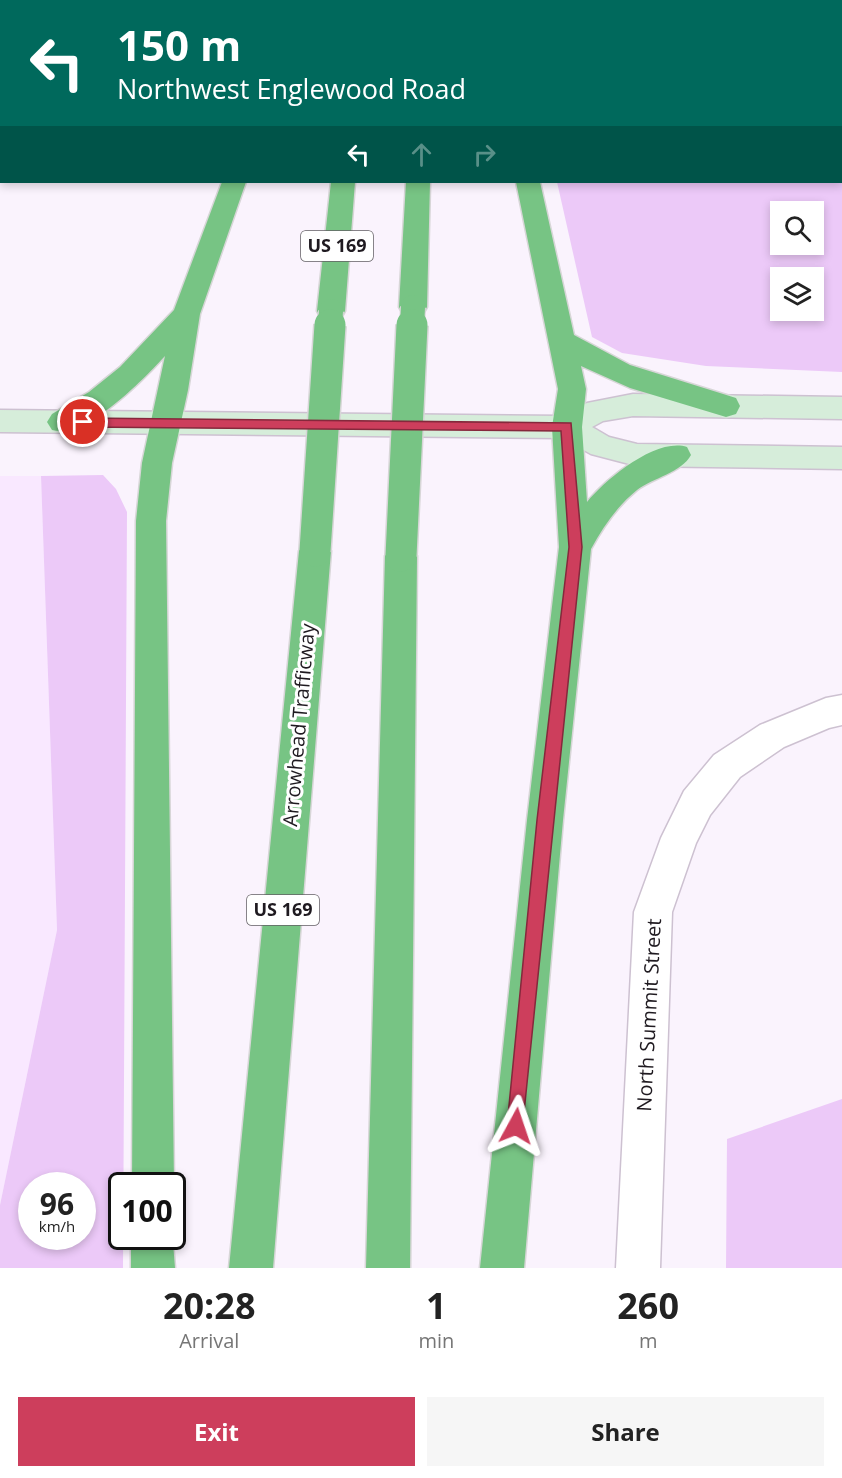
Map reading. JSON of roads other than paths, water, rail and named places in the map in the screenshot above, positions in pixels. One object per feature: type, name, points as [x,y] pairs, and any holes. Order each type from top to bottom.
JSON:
[{"type":"highway","points":[[153,1172],[151,521],[157,464],[167,424],[186,314],[234,183]]},
{"type":"highway","name":"Arrowhead Trafficway","points":[[251,1268],[315,551],[331,311],[343,183]]},
{"type":"highway","points":[[388,1268],[401,556],[418,183]]},
{"type":"highway","points":[[502,1268],[545,820],[575,547],[567,427],[572,389],[528,183]]},
{"type":"highway","points":[[62,422],[114,390],[154,351],[186,314]]},
{"type":"highway","points":[[561,340],[582,356],[618,373],[726,406]]},
{"type":"highway","points":[[575,547],[595,513],[615,489],[641,471],[676,455]]},
{"type":"highway","points":[[153,1250],[153,1268]]},
{"type":"main road","points":[[0,421],[567,427],[597,411],[633,405],[842,408]]},
{"type":"main road","points":[[567,427],[601,446],[637,455],[842,458]]},
{"type":"street","name":"North Summit Street","points":[[638,1268],[653,912],[679,838],[697,803],[728,766],[772,736],[826,713],[842,710]]}]
